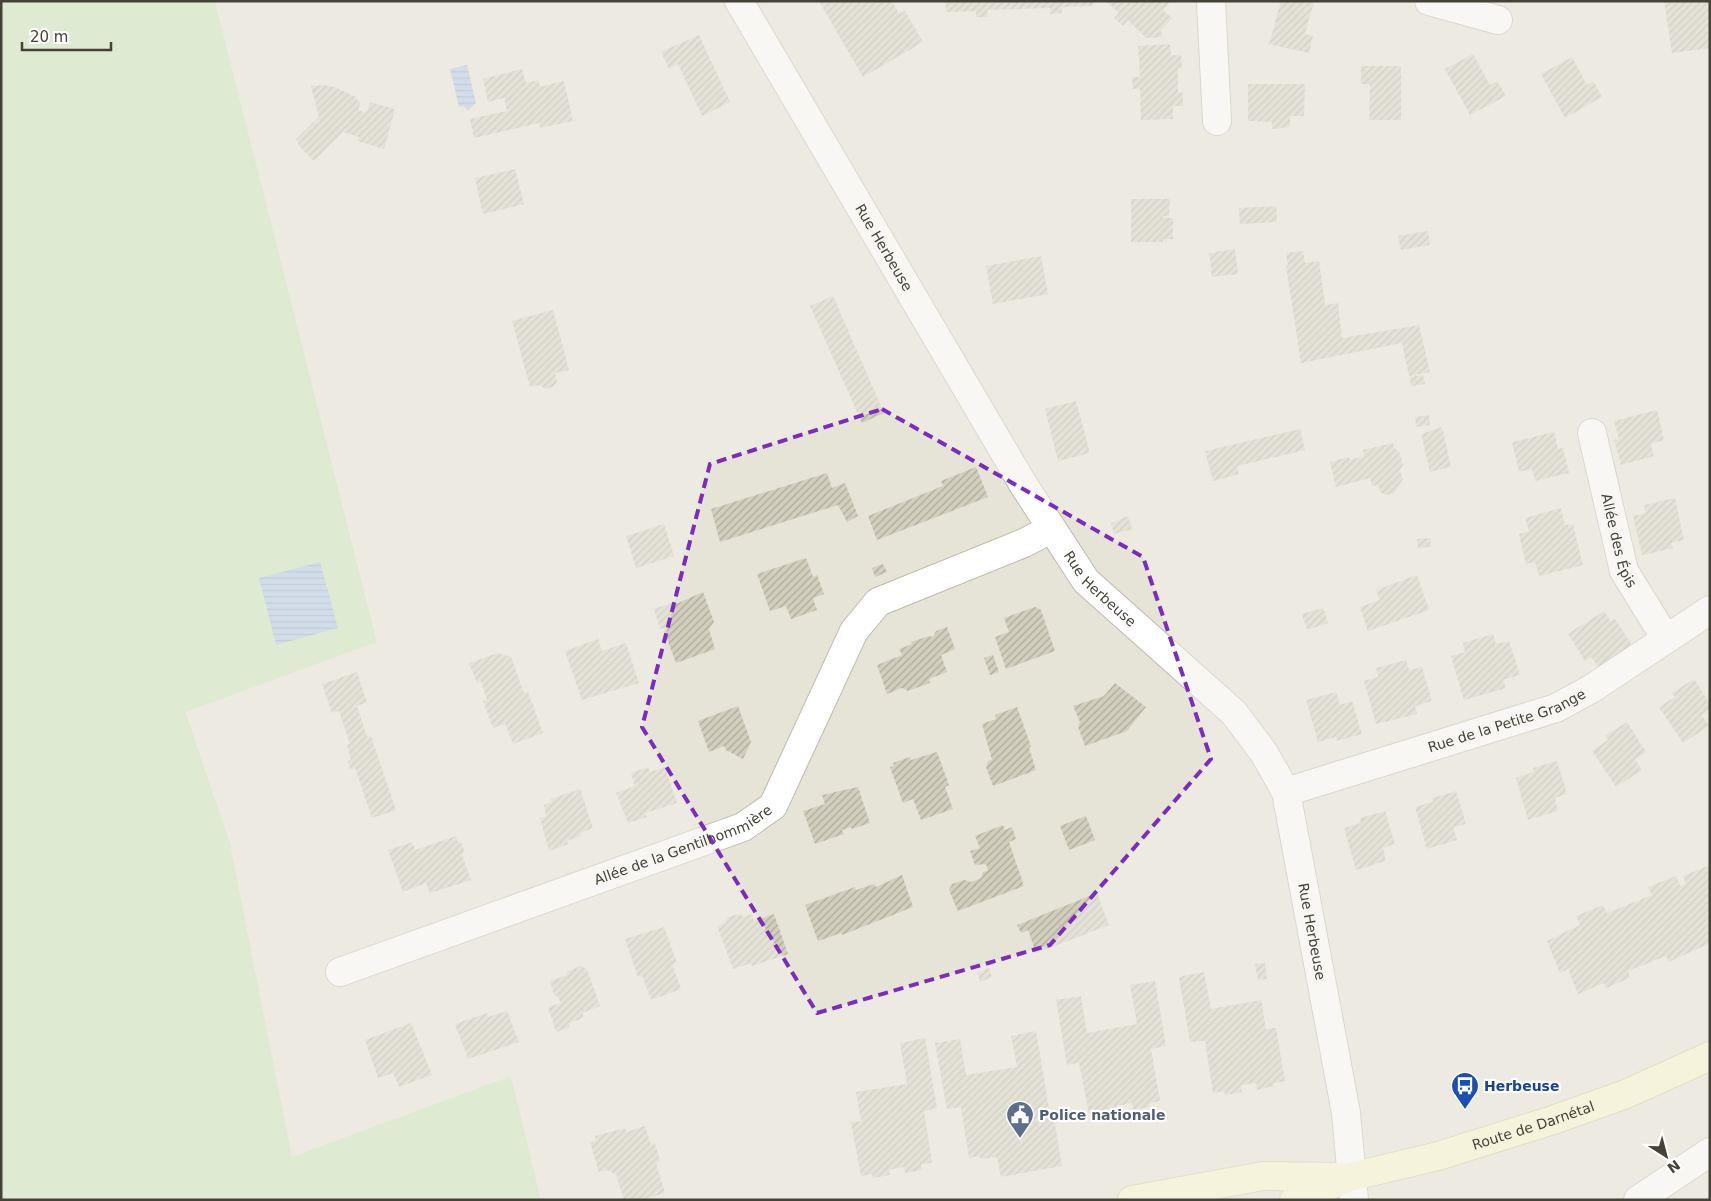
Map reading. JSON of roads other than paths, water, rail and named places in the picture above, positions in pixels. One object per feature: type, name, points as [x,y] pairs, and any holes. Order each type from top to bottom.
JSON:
[{"type":"main road","name":"Route de Darnétal","points":[[1294,1200],[1352,1189],[1438,1156],[1553,1120],[1626,1094],[1710,1056]]},
{"type":"main road","name":"Route de Darnétal","points":[[1132,1200],[1263,1176],[1352,1189]]},
{"type":"street","name":"Rue Herbeuse","points":[[739,1],[1051,529],[1086,581],[1234,712],[1264,753],[1286,792],[1346,1112],[1352,1189]]},
{"type":"street","points":[[1211,1],[1217,120]]},
{"type":"street","points":[[1429,1],[1498,20]]},
{"type":"street","name":"Allée des Épis","points":[[1592,433],[1624,570],[1666,639]]},
{"type":"street","name":"Allée de la Gentilhommière","points":[[340,972],[743,827],[773,806],[854,631],[878,602],[916,585],[1024,543],[1051,529]]},
{"type":"street","name":"Rue de la Petite Grange","points":[[1286,792],[1556,708],[1710,610]]},
{"type":"street","points":[[1638,1200],[1710,1152]]},
{"type":"water","points":[[467,65],[476,103],[468,110],[463,106],[459,107],[450,69]]},
{"type":"water","points":[[320,562],[338,628],[276,645],[259,578]]},
{"type":"place","name":"Herbeuse","points":[[1465,1110]]},
{"type":"place","name":"Police nationale","points":[[1020,1139]]}]
